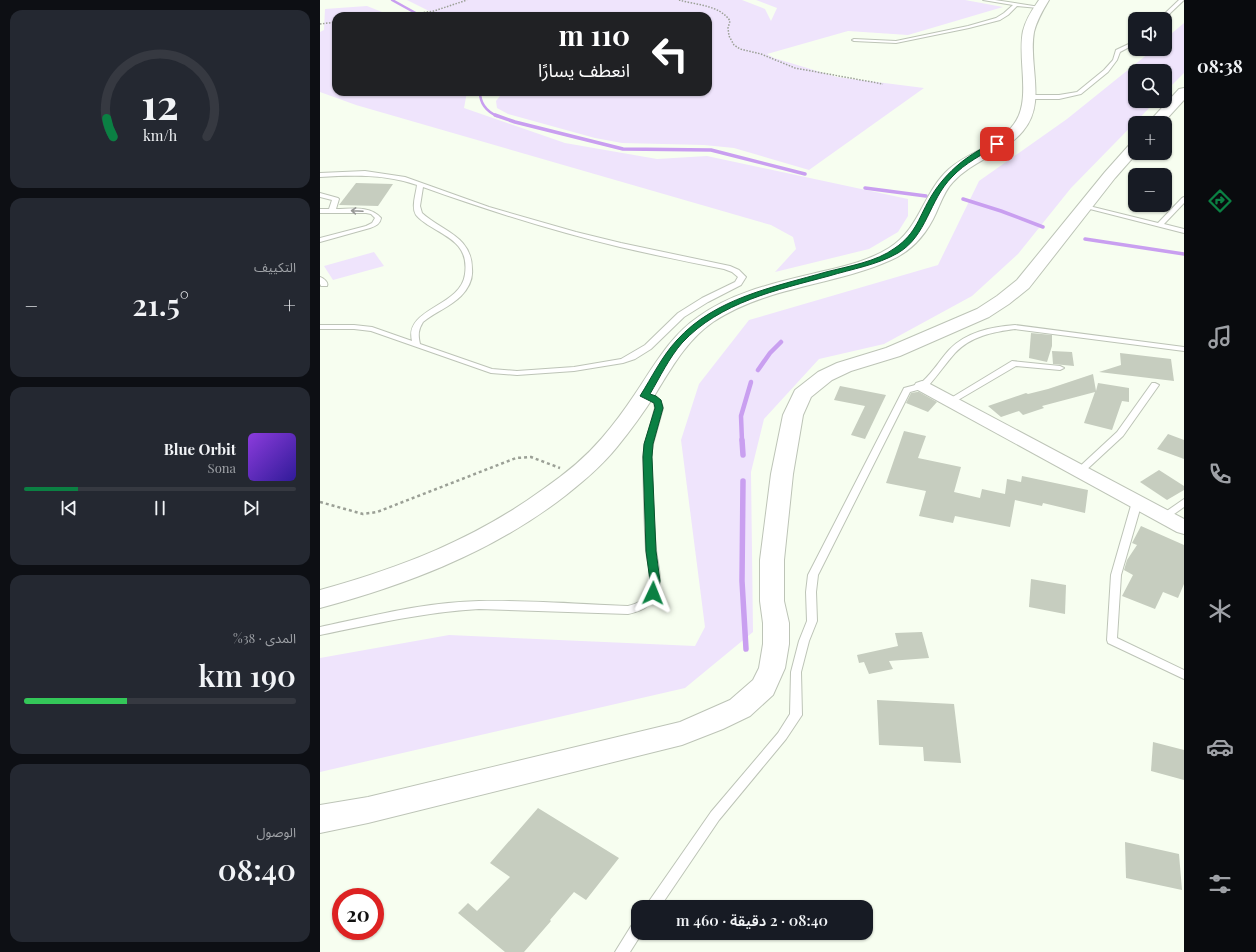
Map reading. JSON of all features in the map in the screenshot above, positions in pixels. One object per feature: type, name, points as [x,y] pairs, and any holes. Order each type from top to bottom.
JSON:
[{"type":"main road","points":[[320,599],[392,578],[428,565],[462,549],[524,515],[577,475],[607,445],[645,396],[670,354],[679,342],[697,325],[712,314],[738,301],[768,291],[869,262],[890,254],[906,244],[920,226],[935,195],[949,176],[972,158],[1010,136],[1019,128],[1027,117],[1029,97],[1027,37],[1029,25],[1041,3]]},
{"type":"main road","points":[[1162,116],[1184,92]]},
{"type":"main road","points":[[320,819],[368,810],[682,733],[713,721],[740,708],[763,687],[772,668],[776,644],[776,623],[772,601],[772,560],[782,474],[793,415],[802,394],[825,376],[844,367],[893,352],[982,313],[1003,300],[1023,284],[1128,154]]},
{"type":"street","points":[[922,386],[1184,527]]},
{"type":"lane","points":[[985,0],[1016,4],[1041,3]]},
{"type":"lane","points":[[1169,12],[1182,0]]},
{"type":"lane","points":[[854,40],[892,42],[923,37],[993,20],[1006,14],[1016,4]]},
{"type":"lane","points":[[1029,97],[1059,97],[1079,93],[1106,71],[1115,60],[1118,51],[1128,46]]},
{"type":"lane","points":[[320,175],[351,173],[379,174],[403,178],[487,208],[529,221],[621,245],[734,269],[740,273],[742,277],[738,283],[705,300],[681,315],[671,323],[648,347],[623,361],[574,369],[503,373],[491,371],[372,329],[354,327],[320,327]]},
{"type":"lane","points":[[417,345],[414,336],[417,326],[428,314],[452,301],[462,291],[467,282],[469,265],[465,250],[457,240],[419,214],[417,206],[420,184]]},
{"type":"lane","points":[[320,195],[336,199],[332,210]]},
{"type":"lane","points":[[1160,225],[1184,199]]},
{"type":"lane","points":[[1084,207],[1184,231]]},
{"type":"lane","points":[[320,211],[367,211],[376,216],[378,222],[368,227],[320,240]]},
{"type":"lane","points":[[657,900],[715,816],[782,736],[796,715],[796,672],[804,641],[812,621],[811,592],[813,575],[902,397],[907,390],[922,386],[956,348],[967,339],[978,333],[1001,328],[1015,327],[1184,349]]},
{"type":"lane","points":[[950,401],[1015,363],[1060,368]]},
{"type":"lane","points":[[1080,471],[1120,434],[1155,385]]},
{"type":"lane","points":[[320,631],[429,609],[478,604],[628,610],[640,607],[653,593],[655,581],[651,551],[647,457],[659,408],[658,402],[653,398],[645,396]]},
{"type":"lane","points":[[1137,502],[1116,575],[1112,640],[1184,675]]},
{"type":"lane","points":[[1164,517],[1184,502]]},
{"type":"lane","points":[[622,952],[631,938]]},
{"type":"path","points":[[427,12],[440,10],[466,0]]},
{"type":"path","points":[[679,0],[714,9],[726,14],[730,21],[728,28],[729,36],[734,45],[740,49],[761,54],[795,68],[883,84]]},
{"type":"path","points":[[320,24],[332,22]]},
{"type":"path","points":[[320,502],[363,514],[377,512],[516,458],[524,457],[539,459],[577,475]]},
{"type":"shaded area","points":[[407,0],[742,0],[765,9],[771,21],[777,8],[756,0],[965,0],[1003,7],[908,35],[848,31],[767,54],[774,58],[837,77],[924,88],[809,170],[734,148],[704,145],[622,143],[595,138],[508,114],[497,108],[496,101],[500,96],[712,96],[712,12],[431,12]]},
{"type":"shaded area","points":[[367,6],[382,12],[332,12],[332,96],[466,96],[464,108],[565,143],[657,159],[707,156],[908,199],[908,216],[898,232],[869,249],[775,272],[796,249],[793,237],[771,225],[356,105],[320,92],[320,32],[324,30],[325,9]]},
{"type":"shaded area","points":[[1184,23],[1184,73],[1172,85],[1172,64],[1135,64],[1145,56],[1172,56],[1172,33]]},
{"type":"shaded area","points":[[1128,70],[1128,108],[1149,108],[1141,116],[1128,116],[1128,130],[1071,188],[1018,254],[972,296],[884,344],[819,359],[764,419],[751,472],[753,632],[685,688],[320,772],[320,658],[449,635],[695,646],[705,627],[681,440],[699,384],[749,320],[938,265],[979,181],[1067,119]]},
{"type":"shaded area","points":[[374,252],[384,266],[333,280],[324,266]]},
{"type":"building","points":[[356,183],[393,184],[378,206],[339,205]]},
{"type":"building","points":[[1031,333],[1052,335],[1052,346],[1047,362],[1029,358]]},
{"type":"building","points":[[1052,351],[1072,352],[1074,366],[1053,364]]},
{"type":"building","points":[[1120,353],[1171,359],[1174,381],[1099,372],[1121,365]]},
{"type":"building","points":[[1093,374],[1096,391],[1098,383],[1129,388],[1129,402],[1122,401],[1112,430],[1084,423],[1095,392],[1042,406],[1044,408],[1023,415],[1019,411],[1001,417],[988,406],[1026,393],[1028,394],[1048,389]]},
{"type":"building","points":[[840,386],[886,395],[865,439],[851,435],[865,406],[834,400]]},
{"type":"building","points":[[919,392],[937,402],[928,412],[906,403],[911,393]]},
{"type":"building","points":[[904,431],[926,436],[918,458],[961,467],[954,492],[980,498],[982,489],[1005,494],[1007,479],[1021,482],[1022,476],[1088,490],[1085,513],[1043,503],[1042,506],[1015,500],[1010,527],[955,516],[953,523],[919,516],[926,491],[886,483]]},
{"type":"building","points":[[1168,434],[1184,440],[1184,459],[1157,449]]},
{"type":"building","points":[[1159,470],[1184,486],[1184,490],[1167,500],[1140,482]]},
{"type":"building","points":[[1141,526],[1184,545],[1184,584],[1178,598],[1163,592],[1155,609],[1122,596],[1133,575],[1124,570],[1127,560],[1137,545],[1132,543]]},
{"type":"building","points":[[1031,579],[1066,585],[1065,614],[1029,607]]},
{"type":"building","points":[[922,632],[929,658],[889,661],[893,669],[869,674],[864,662],[859,663],[857,655],[898,646],[895,633]]},
{"type":"building","points":[[877,700],[954,704],[961,763],[924,761],[923,747],[879,745]]},
{"type":"building","points":[[1153,742],[1184,750],[1184,780],[1151,771]]},
{"type":"building","points":[[538,808],[619,858],[586,900],[574,892],[524,952],[505,952],[458,913],[468,903],[477,911],[510,877],[490,863]]},
{"type":"building","points":[[1125,842],[1179,854],[1182,890],[1126,878]]},
{"type":"waterway","points":[[392,0],[414,12]]},
{"type":"waterway","points":[[480,96],[484,107],[496,115]]},
{"type":"waterway","points":[[496,115],[515,122],[623,149],[711,150],[805,174]]},
{"type":"waterway","points":[[865,188],[926,196]]},
{"type":"waterway","points":[[963,199],[1001,211],[1043,227]]},
{"type":"waterway","points":[[1085,239],[1184,254]]},
{"type":"waterway","points":[[758,370],[770,353],[781,342]]},
{"type":"waterway","points":[[742,441],[741,416],[751,382]]},
{"type":"waterway","points":[[742,440],[743,455]]},
{"type":"waterway","points":[[743,481],[742,581],[746,649]]},
{"type":"route","points":[[653,593],[655,581],[651,551],[647,457],[659,408],[658,402],[653,398],[645,396],[670,354],[679,342],[697,325],[726,306],[773,289],[845,270],[884,257],[895,251],[906,244],[914,235],[926,217],[935,195],[949,176],[972,158],[997,144]]}]
